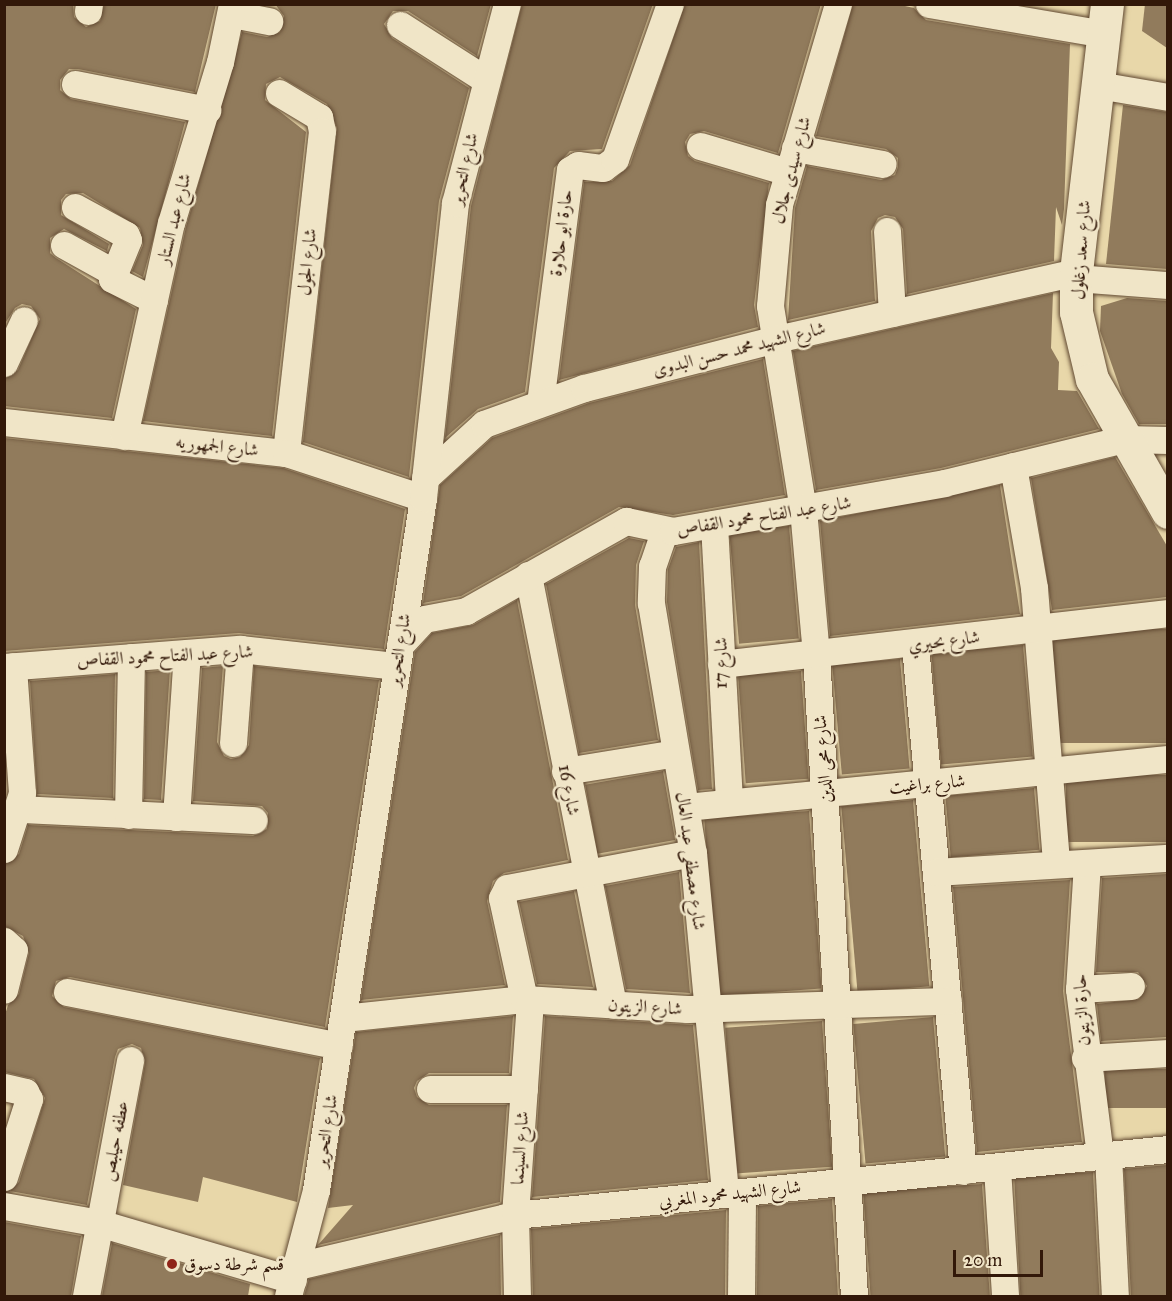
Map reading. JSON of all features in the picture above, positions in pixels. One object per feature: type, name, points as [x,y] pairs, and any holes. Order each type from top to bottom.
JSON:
[{"type":"street","name":"شارع التحرير","points":[[292,1281],[316,1190],[399,656],[424,488],[449,244],[486,80],[507,4]]},
{"type":"street","name":"حارة ابو حلاوة","points":[[540,403],[570,170],[583,164],[603,168],[615,159],[670,4]]},
{"type":"street","name":"شارع سيدى جلال","points":[[772,340],[773,238],[791,160],[838,4]]},
{"type":"street","points":[[929,4],[1106,19]]},
{"type":"street","points":[[232,9],[268,21]]},
{"type":"street","name":"شارع عبد الستار","points":[[124,436],[178,195],[207,110],[232,9]]},
{"type":"street","name":"شارع سعد زغلول","points":[[1106,19],[1076,275],[1082,346],[1092,379],[1167,512]]},
{"type":"street","points":[[400,25],[486,80]]},
{"type":"street","points":[[75,84],[207,110]]},
{"type":"street","points":[[1098,85],[1167,97]]},
{"type":"street","name":"شارع الجول","points":[[279,93],[319,117],[322,131],[286,453]]},
{"type":"street","points":[[700,146],[791,160],[883,164]]},
{"type":"street","points":[[75,207],[128,237],[113,272],[114,282],[154,300]]},
{"type":"street","points":[[887,231],[892,313]]},
{"type":"street","points":[[64,246],[113,272]]},
{"type":"street","name":"شارع الشهيد محمد حسن البدوى","points":[[424,488],[484,424],[540,403],[772,340],[1076,275],[1167,285]]},
{"type":"street","points":[[4,363],[24,320]]},
{"type":"street","name":"شارع محى الدين","points":[[772,340],[803,509],[816,655],[854,1296]]},
{"type":"street","name":"شارع الجمهوريه","points":[[4,422],[286,453],[424,488]]},
{"type":"street","name":"شارع عبد الفتاح محمود القفاص","points":[[9,666],[240,649],[399,656],[424,619],[453,617],[620,523],[632,521],[664,532],[803,509],[1013,466],[1124,439],[1167,440]]},
{"type":"street","points":[[1013,466],[1038,629],[1056,864]]},
{"type":"street","name":"شارع 17","points":[[714,524],[729,802]]},
{"type":"street","name":"شارع مصطفى عبد العال","points":[[664,532],[652,566],[651,603],[693,854],[708,1009],[734,1193],[741,1296]]},
{"type":"street","name":"شارع 16","points":[[528,575],[613,1005]]},
{"type":"street","name":"شارع بحيري","points":[[721,664],[915,645],[1167,613]]},
{"type":"street","points":[[915,645],[963,1171]]},
{"type":"street","points":[[233,743],[240,649]]},
{"type":"street","points":[[176,817],[187,653]]},
{"type":"street","points":[[128,815],[130,657]]},
{"type":"street","points":[[4,849],[20,809],[9,666]]},
{"type":"street","points":[[565,771],[676,753]]},
{"type":"street","name":"شارع براغيت","points":[[686,807],[1049,773],[1167,759]]},
{"type":"street","points":[[20,809],[254,820]]},
{"type":"street","points":[[585,871],[693,854]]},
{"type":"street","points":[[936,872],[1167,858]]},
{"type":"street","name":"حارة الزيتون","points":[[1087,863],[1079,989],[1085,1058],[1104,1156],[1115,1296]]},
{"type":"street","name":"شارع السينما","points":[[517,1296],[515,1215],[524,1089],[527,1000],[504,891],[585,871]]},
{"type":"street","points":[[4,941],[12,945],[14,955],[4,990]]},
{"type":"street","points":[[1079,989],[1131,986]]},
{"type":"street","points":[[68,992],[339,1046]]},
{"type":"street","name":"شارع الزيتون","points":[[343,1018],[527,1000],[708,1009],[948,1001]]},
{"type":"street","points":[[1085,1058],[1167,1053]]},
{"type":"street","name":"عطفه حيلبص","points":[[86,1296],[130,1060]]},
{"type":"street","points":[[4,1087],[25,1092],[29,1099],[4,1176]]},
{"type":"street","points":[[430,1089],[524,1089]]},
{"type":"street","name":"شارع الشهيد محمود المغربي","points":[[4,1206],[99,1223],[292,1281],[515,1215],[1167,1149]]},
{"type":"street","points":[[997,1168],[1005,1296]]},
{"type":"building","points":[[4,4],[73,4],[74,17],[86,27],[100,21],[104,4],[216,4],[195,92],[78,69],[69,69],[60,80],[60,90],[71,99],[185,122],[143,277],[132,271],[143,245],[140,228],[83,193],[66,194],[61,200],[61,215],[109,244],[107,251],[64,229],[50,238],[50,253],[56,258],[136,309],[112,418],[4,406],[4,379],[18,370],[40,319],[31,306],[22,304],[15,308],[4,325]]},
{"type":"building","points":[[275,4],[491,4],[477,56],[408,11],[393,11],[384,24],[392,38],[469,88],[439,201],[409,477],[303,442],[337,128],[327,104],[280,77],[266,84],[265,100],[306,132],[272,436],[143,421],[186,227],[242,32],[267,37],[280,32],[284,16]]},
{"type":"building","points":[[522,4],[653,4],[602,149],[570,151],[554,168],[525,392],[478,409],[445,438],[471,206]]},
{"type":"building","points":[[685,4],[821,4],[778,153],[704,131],[690,134],[685,142],[688,156],[695,161],[769,183],[754,305],[758,327],[559,380],[584,182],[612,181],[630,165]]},
{"type":"building","points":[[853,4],[896,4],[914,8],[926,20],[1070,44],[1064,209],[1062,225],[1056,207],[1054,261],[907,294],[903,229],[895,217],[885,215],[878,218],[871,231],[875,301],[788,320],[795,208],[807,166],[881,180],[895,175],[898,167],[898,158],[886,149],[816,136]]},
{"type":"building","points":[[1145,4],[1167,4],[1167,48],[1142,31]]},
{"type":"building","points":[[1123,105],[1167,112],[1167,269],[1106,264]]},
{"type":"building","points":[[1053,293],[1051,348],[1059,362],[1058,390],[1077,391],[1099,429],[941,468],[816,490],[793,351]]},
{"type":"building","points":[[1127,298],[1167,301],[1167,424],[1139,424],[1122,394],[1100,331],[1101,306]]},
{"type":"building","points":[[763,359],[785,495],[673,515],[619,507],[461,596],[423,603],[440,485],[492,438],[589,403]]},
{"type":"building","points":[[4,438],[283,468],[405,509],[384,649],[239,633],[4,651]]},
{"type":"building","points":[[1115,457],[1167,546],[1167,597],[1052,610],[1031,478]]},
{"type":"building","points":[[1000,485],[1020,614],[830,636],[820,521]]},
{"type":"building","points":[[789,526],[799,639],[739,644],[729,531]]},
{"type":"building","points":[[629,538],[644,541],[636,565],[635,605],[658,740],[579,753],[546,584]]},
{"type":"building","points":[[699,542],[712,789],[698,790],[667,602],[668,569],[676,547]]},
{"type":"building","points":[[517,600],[568,860],[504,873],[493,881],[487,901],[505,985],[361,1000],[415,652],[432,633],[473,625]]},
{"type":"building","points":[[1053,629],[1167,629],[1167,743],[1053,743]]},
{"type":"building","points":[[1023,645],[1033,757],[941,765],[931,653]]},
{"type":"building","points":[[900,659],[910,769],[842,775],[832,665]]},
{"type":"building","points":[[223,666],[217,742],[224,756],[231,759],[240,757],[249,745],[254,666],[379,680],[325,1027],[70,977],[56,981],[52,996],[64,1007],[320,1058],[297,1202],[203,1177],[198,1202],[123,1185],[145,1063],[141,1048],[132,1044],[118,1049],[115,1057],[87,1205],[10,1191],[19,1182],[45,1098],[34,1079],[4,1072],[4,1018],[8,1005],[19,994],[29,953],[23,936],[4,926],[4,864],[19,854],[28,825],[253,836],[267,829],[268,813],[262,806],[193,801],[202,668]]},
{"type":"building","points":[[170,670],[161,800],[144,799],[146,672]]},
{"type":"building","points":[[801,671],[809,779],[746,783],[738,675]]},
{"type":"building","points":[[115,674],[113,798],[37,794],[30,681]]},
{"type":"building","points":[[663,771],[675,840],[597,854],[585,785]]},
{"type":"building","points":[[1066,775],[1167,775],[1167,842],[1066,842]]},
{"type":"building","points":[[1034,788],[1039,850],[951,858],[945,796]]},
{"type":"building","points":[[913,800],[929,986],[858,993],[841,806]]},
{"type":"building","points":[[809,811],[821,989],[717,996],[704,818]]},
{"type":"building","points":[[679,872],[690,993],[626,989],[605,886]]},
{"type":"building","points":[[1167,874],[1167,1037],[1101,1041],[1097,1004],[1139,999],[1147,986],[1138,972],[1096,972],[1102,878]]},
{"type":"building","points":[[1070,880],[1063,991],[1082,1142],[977,1152],[953,887]]},
{"type":"building","points":[[574,891],[593,987],[537,984],[519,902]]},
{"type":"building","points":[[513,1016],[509,1073],[429,1073],[417,1081],[414,1088],[417,1097],[429,1105],[507,1105],[500,1202],[318,1245],[353,1205],[328,1208],[356,1032]]},
{"type":"building","points":[[545,1016],[693,1025],[708,1180],[532,1197]]},
{"type":"building","points":[[933,1017],[945,1156],[866,1163],[853,1024]]},
{"type":"building","points":[[822,1021],[832,1167],[735,1173],[725,1028]]},
{"type":"building","points":[[1105,1069],[1167,1069],[1167,1108],[1105,1108]]},
{"type":"building","points":[[1167,1165],[1167,1296],[1131,1296],[1124,1169]]},
{"type":"building","points":[[1093,1172],[1099,1296],[1020,1296],[1014,1176]]},
{"type":"building","points":[[982,1184],[990,1296],[871,1296],[863,1192]]},
{"type":"building","points":[[832,1199],[838,1296],[757,1296],[758,1206]]},
{"type":"building","points":[[726,1210],[725,1296],[533,1296],[531,1229]]},
{"type":"building","points":[[4,1222],[81,1236],[71,1296],[4,1296]]},
{"type":"building","points":[[500,1235],[501,1296],[304,1296],[309,1279]]},
{"type":"building","name":"قسم شرطة دسوق","points":[[112,1243],[250,1284],[248,1296],[102,1296]]},
{"type":"place","name":"قسم شرطة دسوق","points":[[172,1264]]}]
